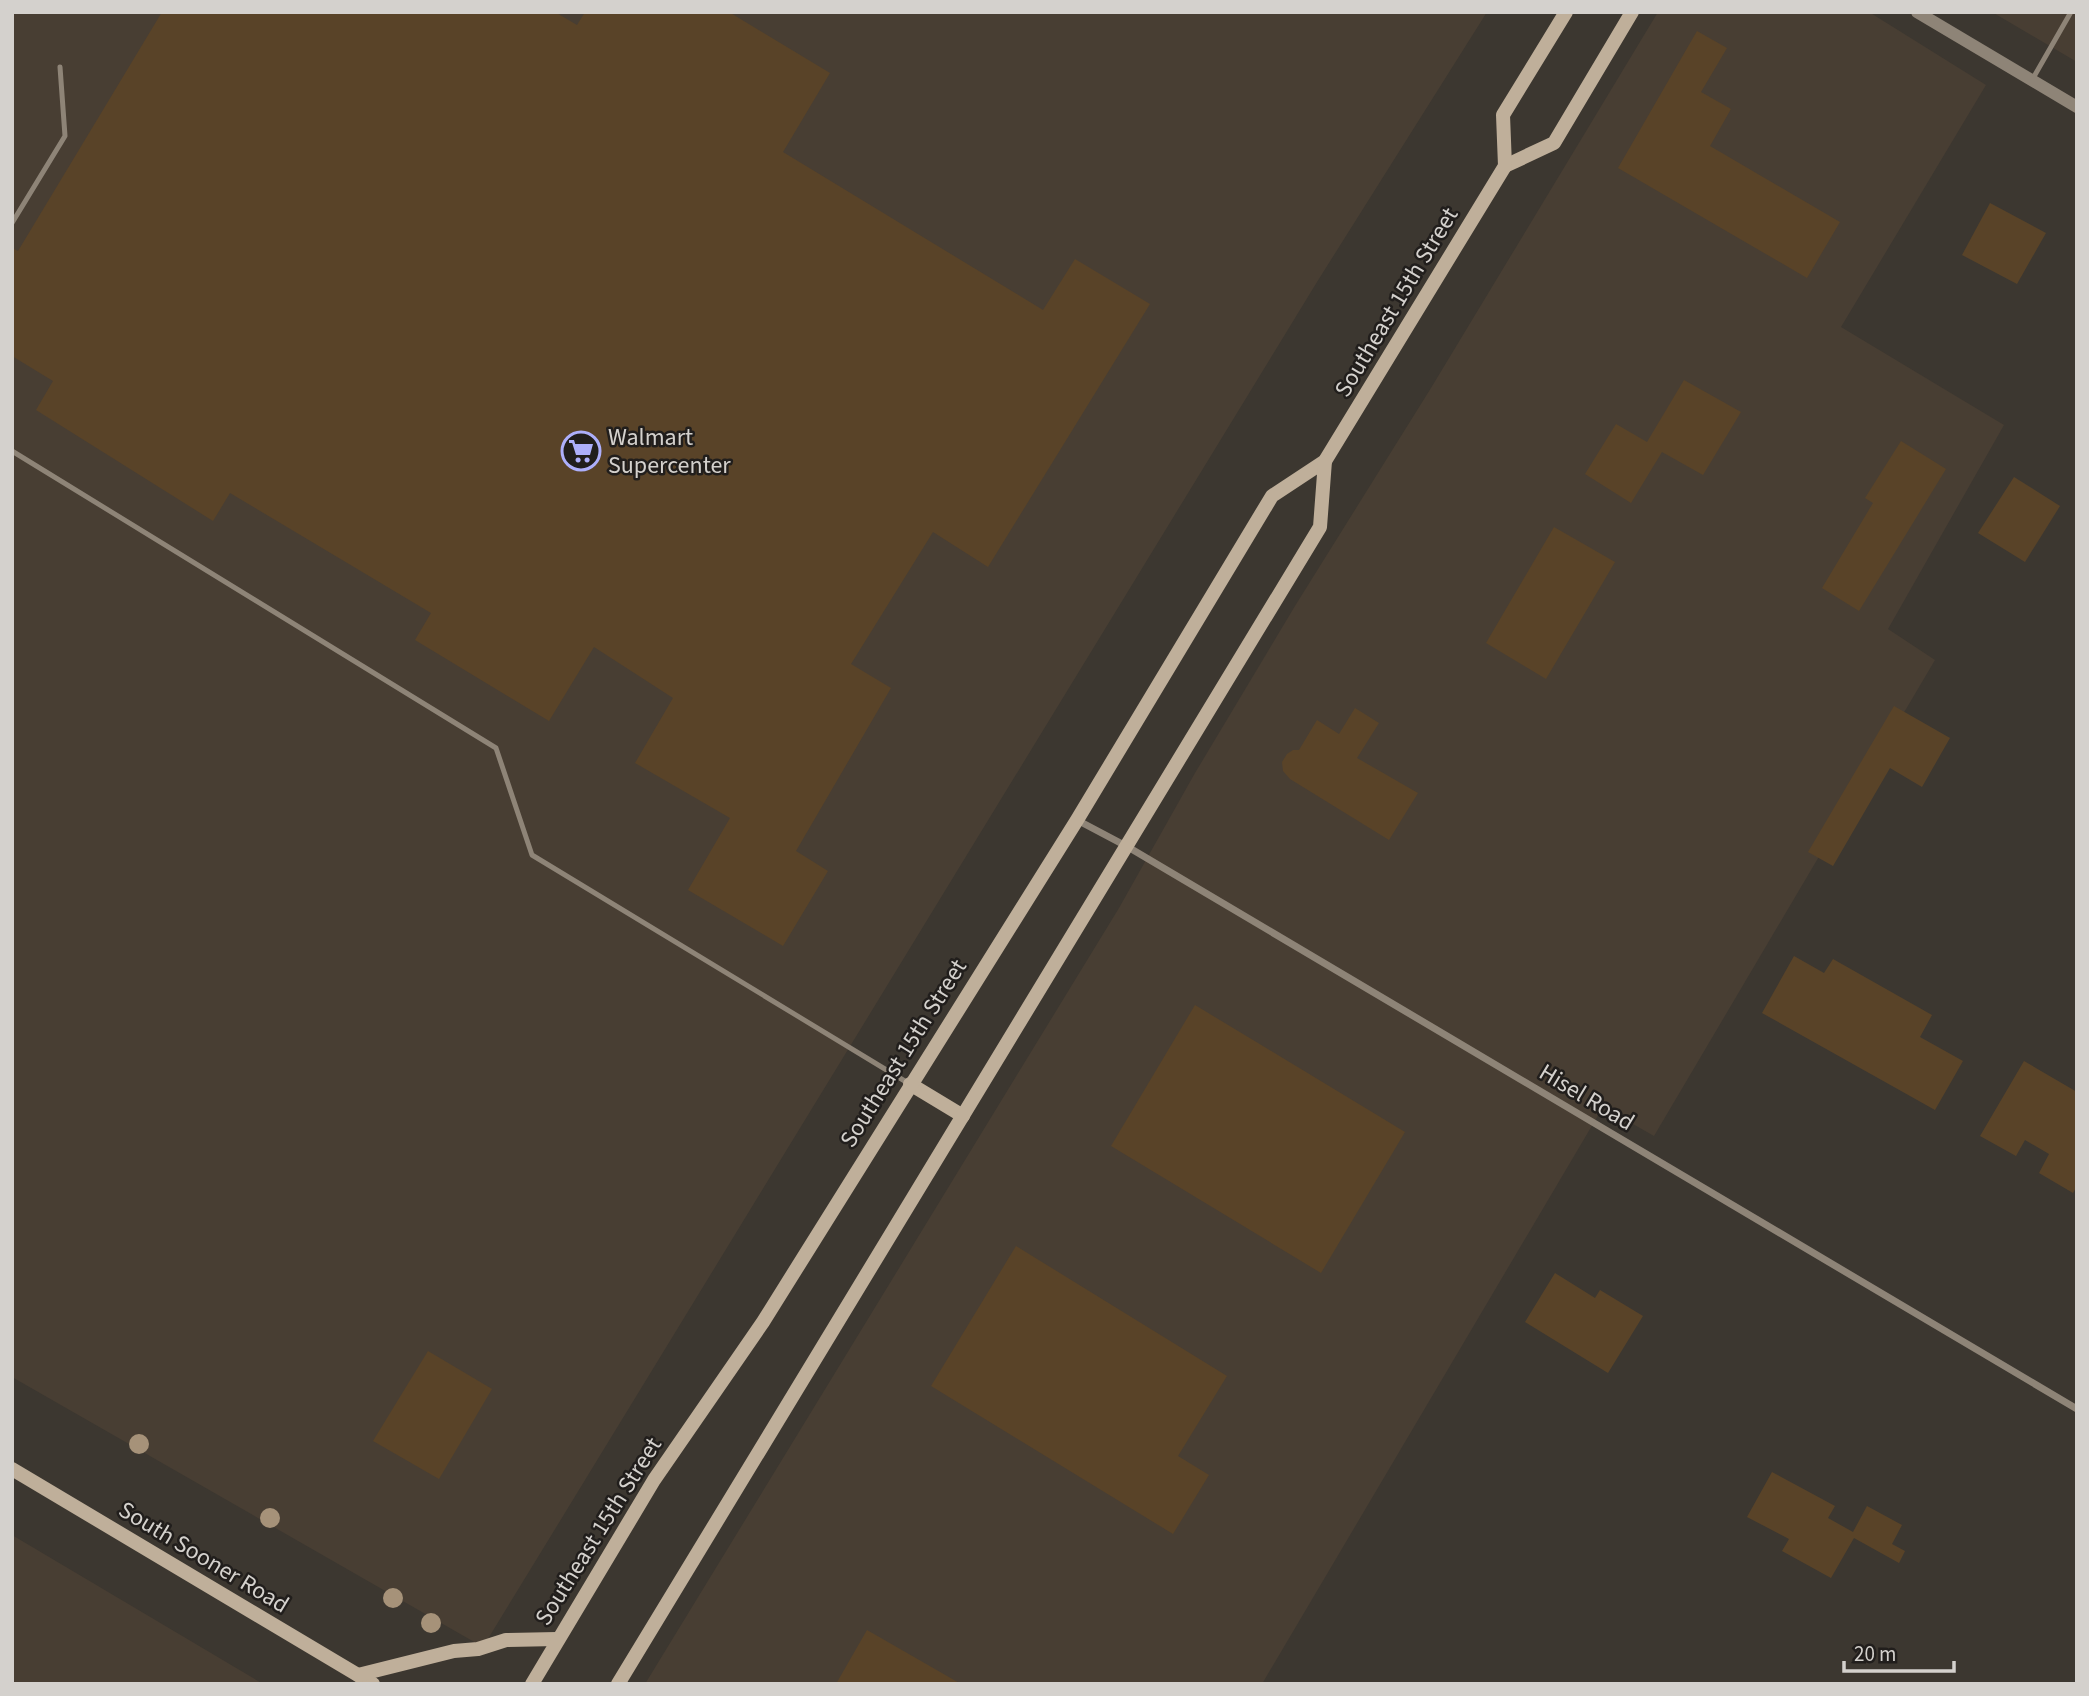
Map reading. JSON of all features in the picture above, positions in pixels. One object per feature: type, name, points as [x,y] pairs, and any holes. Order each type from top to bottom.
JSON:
[{"type":"main road","points":[[1566,12],[1503,115],[1505,166],[1554,143],[1632,12]]},
{"type":"main road","name":"Southeast 15th Street","points":[[532,1684],[654,1480],[763,1322],[1077,820],[1272,496],[1325,461],[1505,166]]},
{"type":"main road","name":"Southeast 15th Street","points":[[618,1684],[1320,527],[1325,461]]},
{"type":"main road","points":[[911,1084],[963,1116]]},
{"type":"main road","name":"South Sooner Road","points":[[12,1469],[373,1684]]},
{"type":"main road","points":[[358,1675],[453,1651],[478,1649],[506,1640],[557,1639]]},
{"type":"street","points":[[1917,12],[2077,107]]},
{"type":"street","name":"Hisel Road","points":[[1077,820],[1128,847],[2077,1409]]},
{"type":"lane","points":[[2032,80],[2071,12]]},
{"type":"lane","points":[[12,223],[65,136],[60,67]]},
{"type":"lane","points":[[12,450],[496,748],[532,855],[911,1084]]},
{"type":"shaded area","points":[[12,12],[1487,12],[1317,282],[483,1647],[12,1377]]},
{"type":"shaded area","points":[[1658,12],[1869,12],[1986,85],[1841,327],[2004,425],[1888,629],[1935,660],[1654,1136],[1603,1107],[1262,1684],[645,1684],[1119,908],[1195,773],[1295,606],[1431,388]]},
{"type":"shaded area","points":[[1992,12],[2077,12],[2077,62]]},
{"type":"shaded area","points":[[12,1535],[263,1684],[12,1684]]},
{"type":"building","name":"Walmart Supercenter","points":[[162,12],[555,12],[577,25],[585,12],[729,12],[830,73],[783,152],[1043,310],[1075,259],[1150,304],[988,567],[933,532],[851,664],[891,688],[796,851],[828,871],[783,946],[688,890],[730,818],[635,763],[673,698],[594,647],[549,721],[415,640],[431,613],[230,493],[213,521],[36,410],[53,381],[12,356],[12,248],[18,251]]},
{"type":"building","points":[[1697,31],[1727,48],[1701,92],[1731,109],[1710,146],[1840,222],[1807,278],[1618,168]]},
{"type":"building","points":[[1990,203],[2046,233],[2017,284],[1962,255]]},
{"type":"building","points":[[1684,380],[1741,412],[1703,475],[1662,452],[1631,503],[1585,474],[1616,424],[1647,442]]},
{"type":"building","points":[[1901,441],[1946,469],[1859,611],[1822,588],[1873,503],[1865,498]]},
{"type":"building","points":[[2014,477],[2060,506],[2025,562],[1978,533]]},
{"type":"building","points":[[1554,527],[1615,562],[1546,679],[1486,643]]},
{"type":"building","points":[[1894,706],[1950,738],[1922,787],[1890,768],[1833,866],[1808,852]]},
{"type":"building","points":[[1355,708],[1379,723],[1357,758],[1418,793],[1389,840],[1290,779],[1283,771],[1282,762],[1287,754],[1299,750],[1317,720],[1339,734]]},
{"type":"building","points":[[1794,956],[1824,973],[1833,959],[1932,1015],[1920,1037],[1963,1061],[1935,1110],[1762,1013]]},
{"type":"building","points":[[1195,1005],[1405,1132],[1321,1273],[1111,1146]]},
{"type":"building","points":[[2024,1061],[2077,1092],[2077,1186],[2073,1193],[2039,1173],[2049,1154],[2025,1140],[2016,1156],[1980,1136]]},
{"type":"building","points":[[1016,1246],[1227,1376],[1178,1456],[1209,1475],[1173,1534],[931,1386]]},
{"type":"building","points":[[1555,1273],[1595,1298],[1600,1290],[1643,1316],[1608,1373],[1525,1322]]},
{"type":"building","points":[[428,1351],[492,1389],[439,1479],[373,1441]]},
{"type":"building","points":[[1772,1472],[1835,1506],[1828,1518],[1853,1532],[1867,1506],[1902,1525],[1892,1544],[1905,1551],[1899,1563],[1854,1538],[1831,1578],[1782,1551],[1789,1539],[1747,1517]]},
{"type":"building","points":[[867,1630],[961,1684],[836,1684]]},
{"type":"place","name":"Walmart Supercenter","points":[[581,451]]}]
